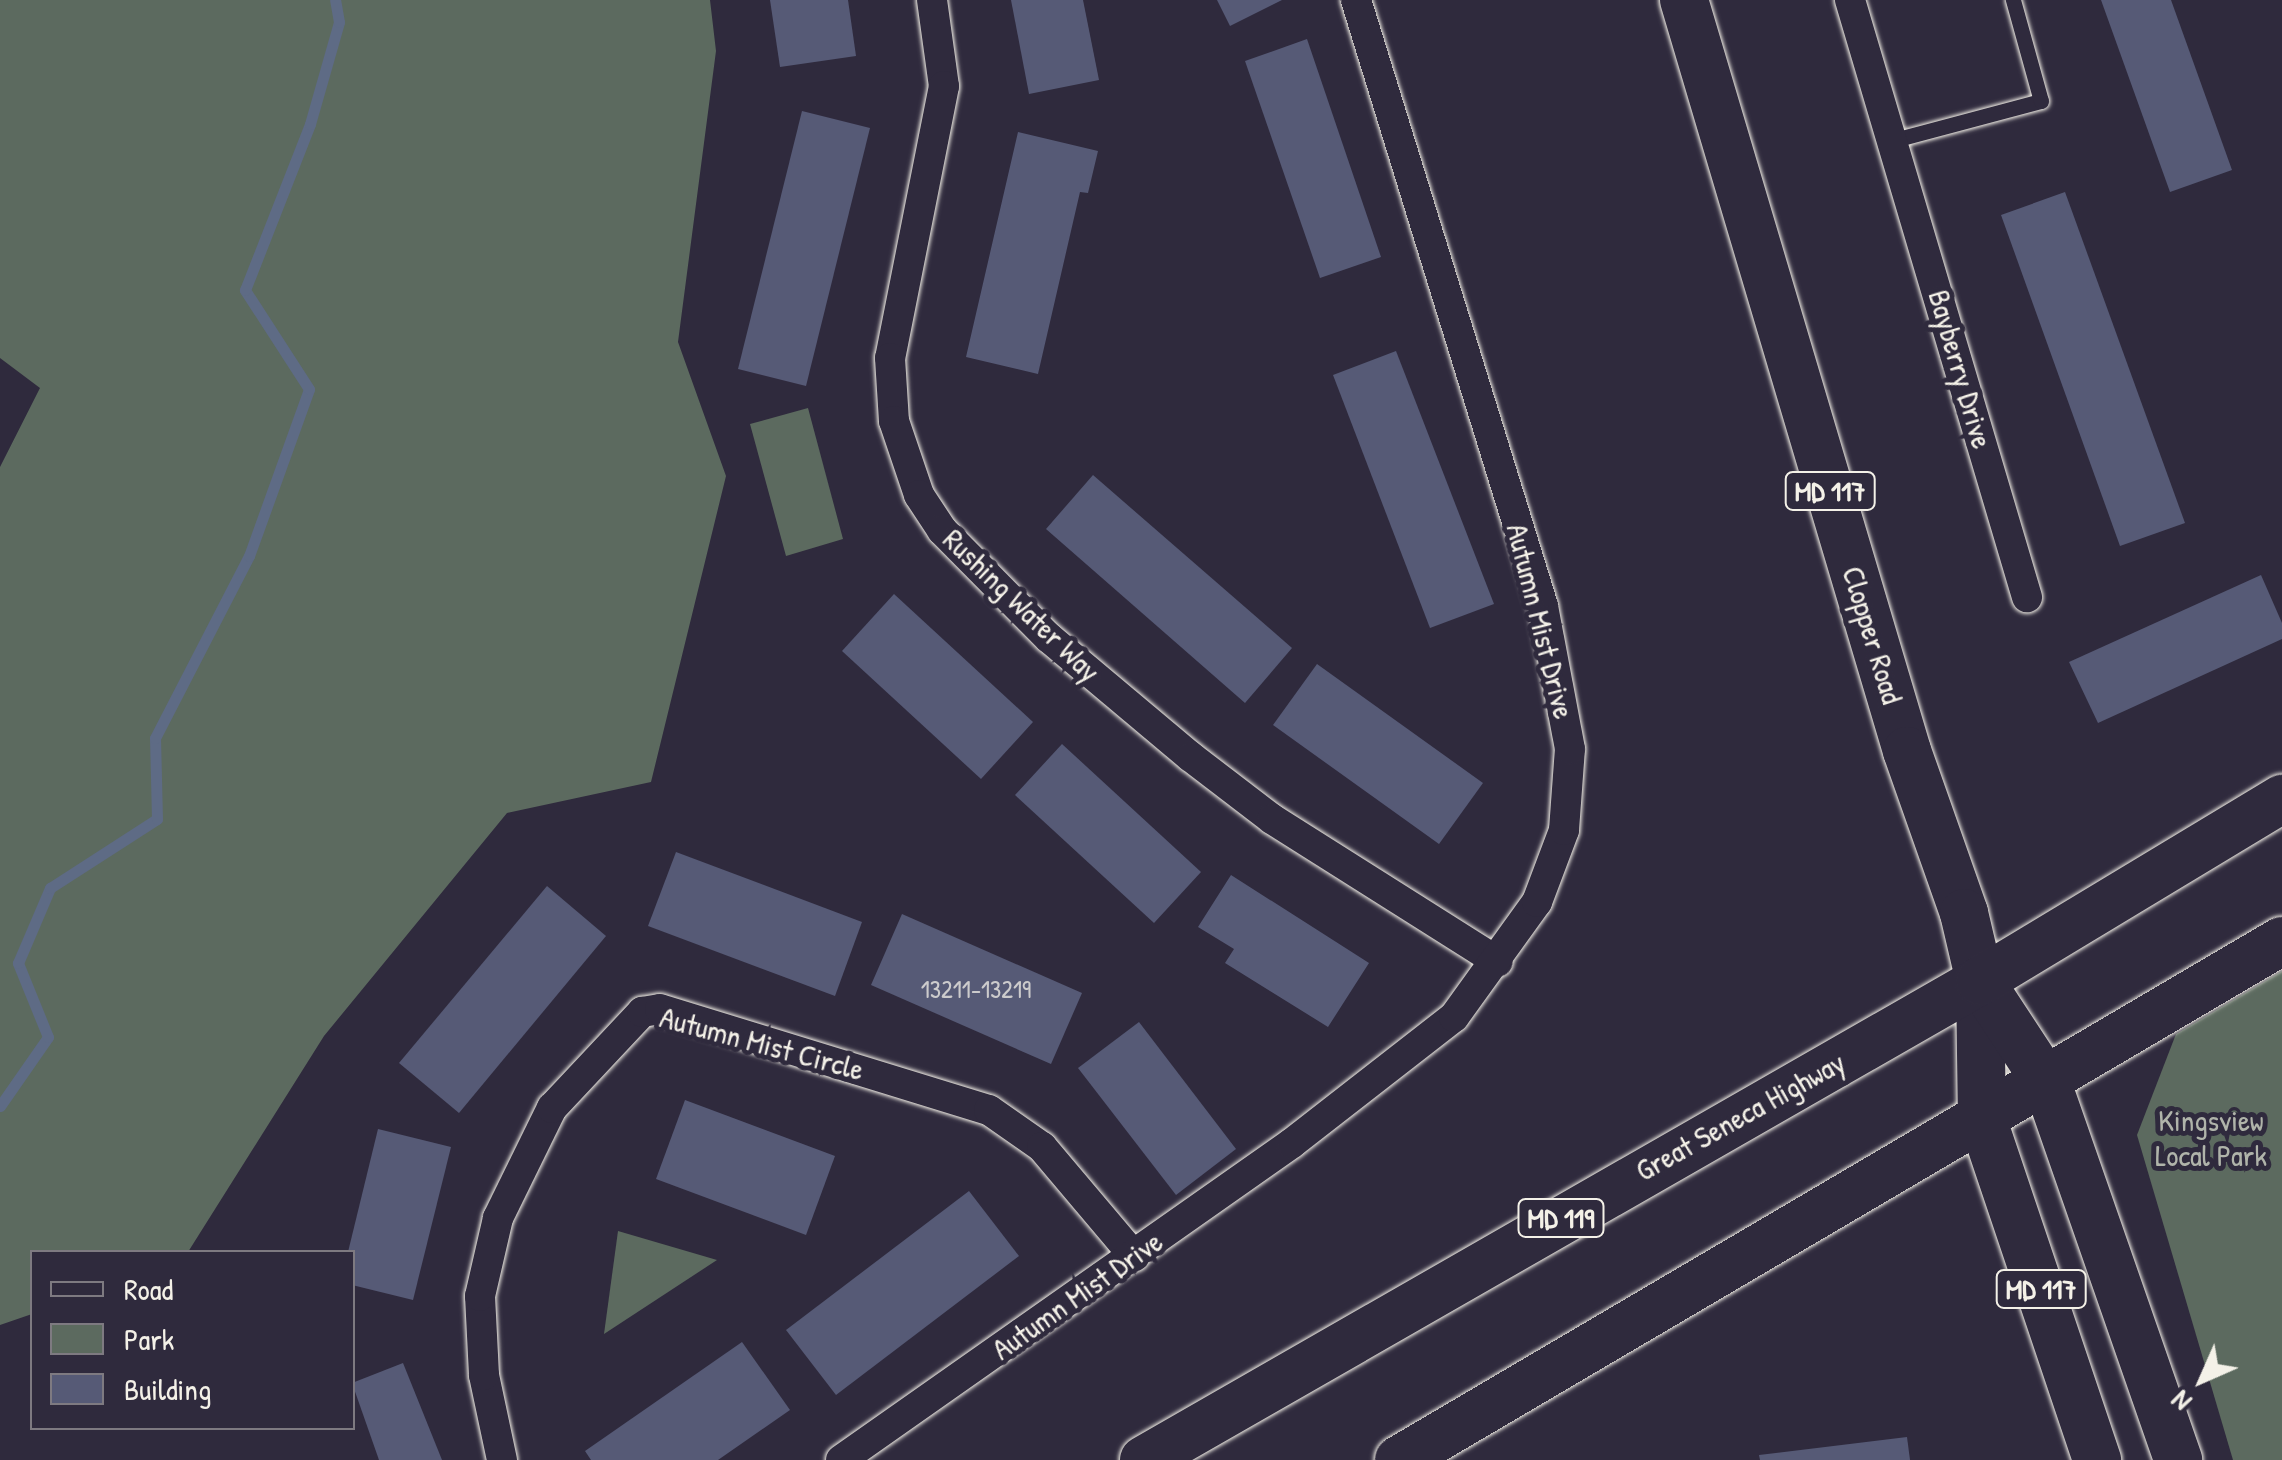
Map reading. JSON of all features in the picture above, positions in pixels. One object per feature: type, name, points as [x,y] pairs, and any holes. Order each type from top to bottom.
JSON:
[{"type":"main road","name":"Clopper Road","points":[[1689,2],[1980,980],[1982,1118],[2097,1460]]},
{"type":"main road","name":"Great Seneca Highway","points":[[1144,1460],[1980,980],[2282,799]]},
{"type":"main road","points":[[1399,1460],[2047,1083],[2282,941]]},
{"type":"main road","name":"Clopper Road","points":[[1980,980],[2047,1083],[2178,1460]]},
{"type":"street","name":"Rushing Water Way","points":[[932,0],[944,86],[890,358],[894,422],[919,496],[942,530],[1049,638],[1192,757],[1272,819],[1498,962]]},
{"type":"street","name":"Autumn Mist Drive","points":[[841,1460],[1134,1256],[1454,1017],[1498,962],[1537,902],[1564,830],[1570,749],[1562,687],[1537,587],[1356,0]]},
{"type":"street","name":"Bayberry Drive","points":[[1850,0],[2027,597]]},
{"type":"street","name":"Autumn Mist Circle","points":[[502,1460],[484,1375],[480,1296],[498,1218],[552,1108],[642,1012],[660,1009],[784,1044],[1004,1118],[1042,1147],[1134,1256]]},
{"type":"lane","points":[[1894,140],[2041,101],[2013,0]]},
{"type":"green space","points":[[0,0],[710,0],[716,51],[678,342],[726,476],[651,782],[507,813],[324,1036],[189,1250],[30,1250],[30,1315],[0,1325],[0,467],[40,388],[0,358]]},
{"type":"green space","points":[[808,408],[843,539],[786,556],[750,424]]},
{"type":"green space","name":"Kingsview Local Park","points":[[2282,971],[2282,1460],[2233,1460],[2137,1135],[2176,1034]]},
{"type":"green space","points":[[618,1231],[717,1260],[604,1334]]},
{"type":"building","points":[[770,0],[848,0],[856,56],[780,67]]},
{"type":"building","points":[[1011,0],[1083,0],[1099,80],[1029,94]]},
{"type":"building","points":[[1217,0],[1282,0],[1230,26]]},
{"type":"building","points":[[2101,0],[2171,0],[2232,170],[2170,192]]},
{"type":"building","points":[[1307,39],[1381,257],[1320,278],[1245,61]]},
{"type":"building","points":[[802,111],[870,128],[806,386],[738,369]]},
{"type":"building","points":[[1018,132],[1098,151],[1088,193],[1080,192],[1038,374],[966,357]]},
{"type":"building","points":[[2065,192],[2185,523],[2120,546],[2001,215]]},
{"type":"building","points":[[1396,351],[1494,604],[1430,628],[1333,375]]},
{"type":"building","points":[[1093,475],[1292,648],[1245,703],[1046,529]]},
{"type":"building","points":[[2261,575],[2282,623],[2282,639],[2098,723],[2069,662]]},
{"type":"building","points":[[894,594],[1033,722],[981,779],[842,651]]},
{"type":"building","points":[[1317,664],[1483,783],[1439,844],[1273,725]]},
{"type":"building","points":[[1062,744],[1201,872],[1154,923],[1015,795]]},
{"type":"building","points":[[676,852],[862,922],[835,996],[648,926]]},
{"type":"building","points":[[1231,875],[1369,963],[1328,1027],[1225,963],[1234,949],[1198,927]]},
{"type":"building","points":[[547,886],[606,936],[459,1113],[399,1063]]},
{"type":"building","points":[[902,914],[1082,993],[1051,1064],[871,985]]},
{"type":"building","points":[[1139,1022],[1236,1149],[1176,1195],[1078,1068]]},
{"type":"building","points":[[685,1100],[835,1156],[806,1235],[656,1179]]},
{"type":"building","points":[[378,1129],[451,1147],[413,1300],[355,1286],[355,1250],[348,1250]]},
{"type":"building","points":[[969,1191],[1019,1256],[836,1395],[786,1330]]},
{"type":"building","points":[[742,1342],[790,1410],[718,1460],[591,1460],[585,1451]]},
{"type":"building","points":[[403,1363],[442,1460],[379,1460],[355,1382]]},
{"type":"building","points":[[1907,1437],[1910,1460],[1760,1460],[1759,1455]]},
{"type":"waterway","points":[[0,1106],[48,1037],[18,963],[50,888],[157,819],[155,738],[249,556],[309,389],[245,290],[310,124],[339,22],[335,0]]}]
